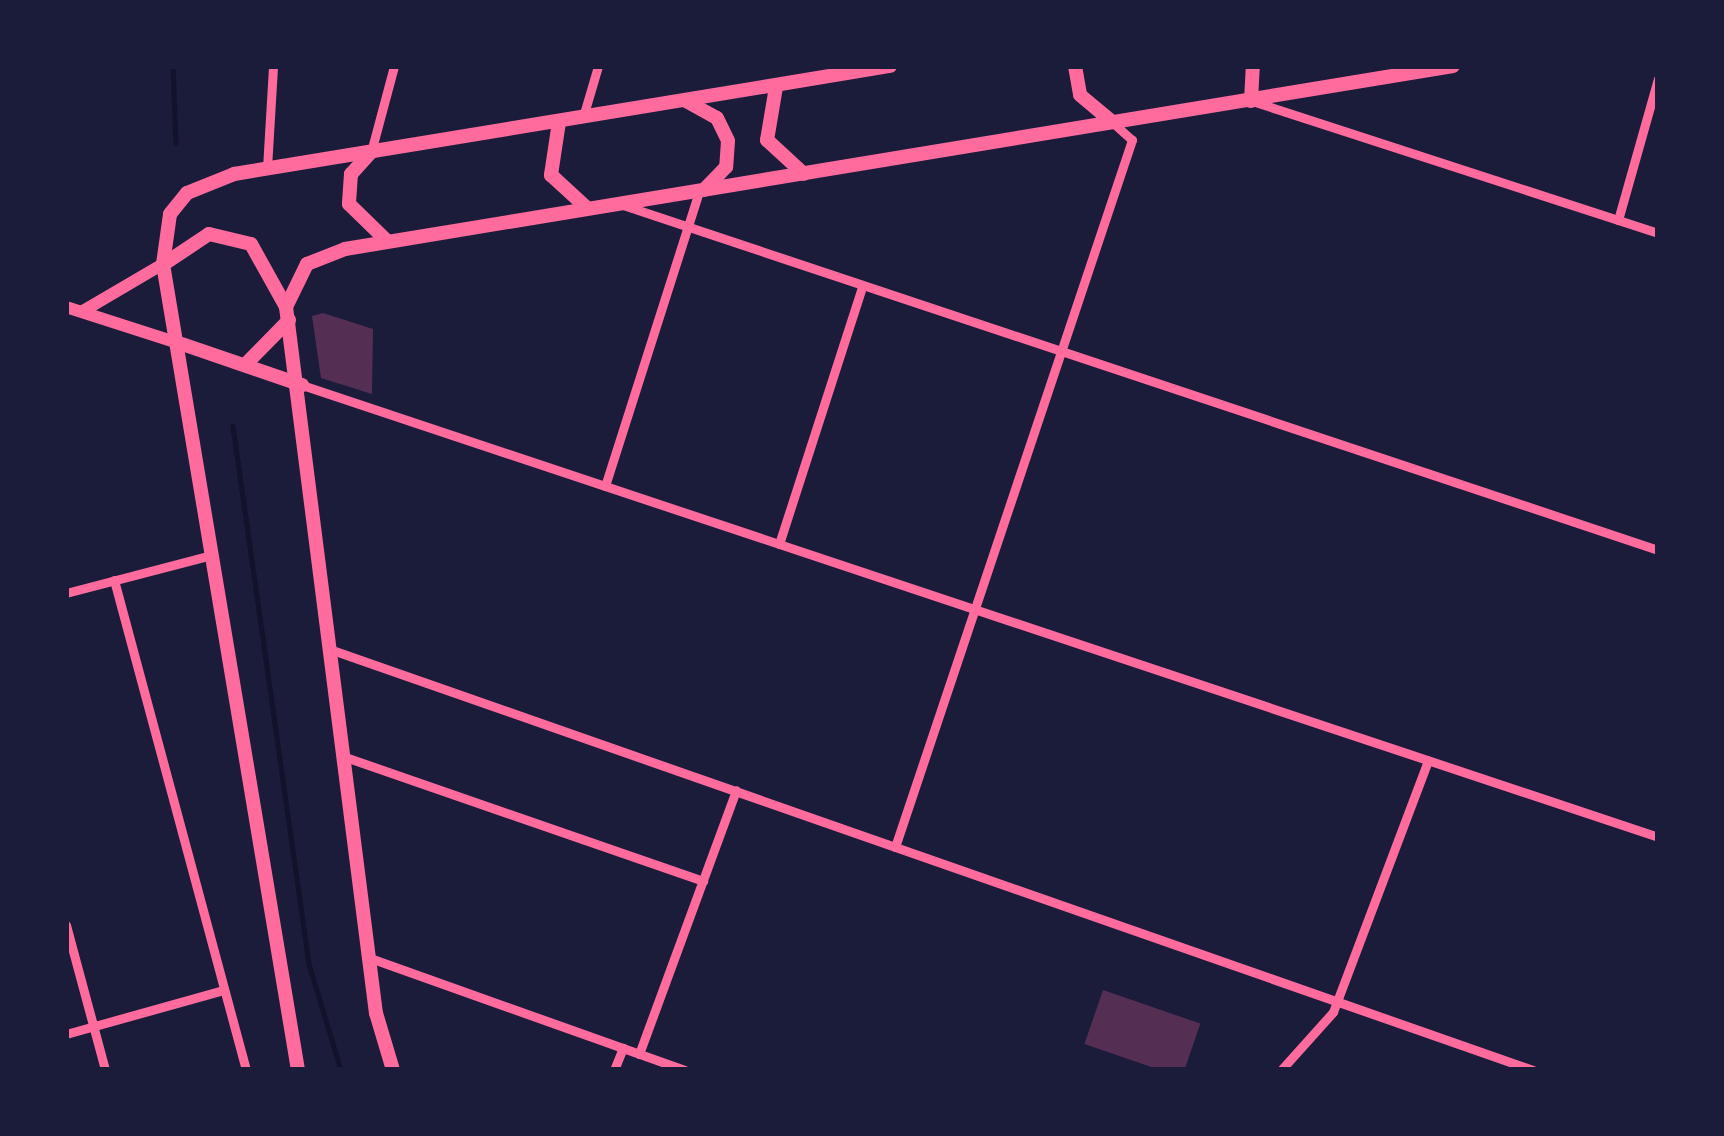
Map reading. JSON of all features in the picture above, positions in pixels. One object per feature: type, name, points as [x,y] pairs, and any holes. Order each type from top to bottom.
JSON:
[{"type":"main road","points":[[298,1070],[182,344],[164,264],[170,214],[187,193],[267,168],[890,66]]},
{"type":"main road","points":[[1075,66],[1080,95],[1111,121]]},
{"type":"main road","points":[[1252,100],[1253,66]]},
{"type":"main road","points":[[245,365],[287,314],[307,264],[392,241],[1453,66]]},
{"type":"main road","points":[[783,85],[767,140],[808,174]]},
{"type":"main road","points":[[682,100],[717,118],[728,141],[719,179],[699,192]]},
{"type":"main road","points":[[559,122],[551,175],[592,209]]},
{"type":"main road","points":[[370,152],[351,174],[349,204],[364,229],[392,241]]},
{"type":"main road","points":[[164,264],[208,234],[251,244],[287,314],[302,385],[370,958],[395,1070]]},
{"type":"main road","points":[[182,344],[302,385]]},
{"type":"street","points":[[267,168],[273,66]]},
{"type":"street","points":[[370,152],[394,66]]},
{"type":"street","points":[[583,118],[598,66]]},
{"type":"street","points":[[783,85],[795,66]]},
{"type":"street","points":[[1618,220],[1658,79]]},
{"type":"street","points":[[1252,100],[1658,233]]},
{"type":"street","points":[[895,847],[1132,140],[1111,121]]},
{"type":"street","points":[[604,486],[699,192]]},
{"type":"street","points":[[623,206],[688,232],[1658,550]]},
{"type":"street","points":[[73,309],[164,264]]},
{"type":"street","points":[[779,544],[862,287]]},
{"type":"street","points":[[73,309],[182,344]]},
{"type":"street","points":[[302,385],[1658,837]]},
{"type":"street","points":[[66,593],[213,555]]},
{"type":"street","points":[[114,580],[246,1070]]},
{"type":"street","points":[[335,650],[1533,1070]]},
{"type":"street","points":[[348,758],[703,880]]},
{"type":"street","points":[[1282,1070],[1336,1001],[1428,760]]},
{"type":"street","points":[[639,1054],[736,790]]},
{"type":"street","points":[[66,925],[105,1070]]},
{"type":"street","points":[[370,958],[686,1070]]},
{"type":"street","points":[[66,1034],[224,990]]},
{"type":"street","points":[[614,1070],[623,1048]]},
{"type":"building","points":[[323,313],[373,329],[372,394],[321,378],[312,316]]},
{"type":"building","points":[[1103,990],[1200,1024],[1184,1070],[1160,1070],[1084,1044]]},
{"type":"waterway","points":[[173,66],[176,143]]},
{"type":"waterway","points":[[233,426],[309,964],[341,1070]]}]
